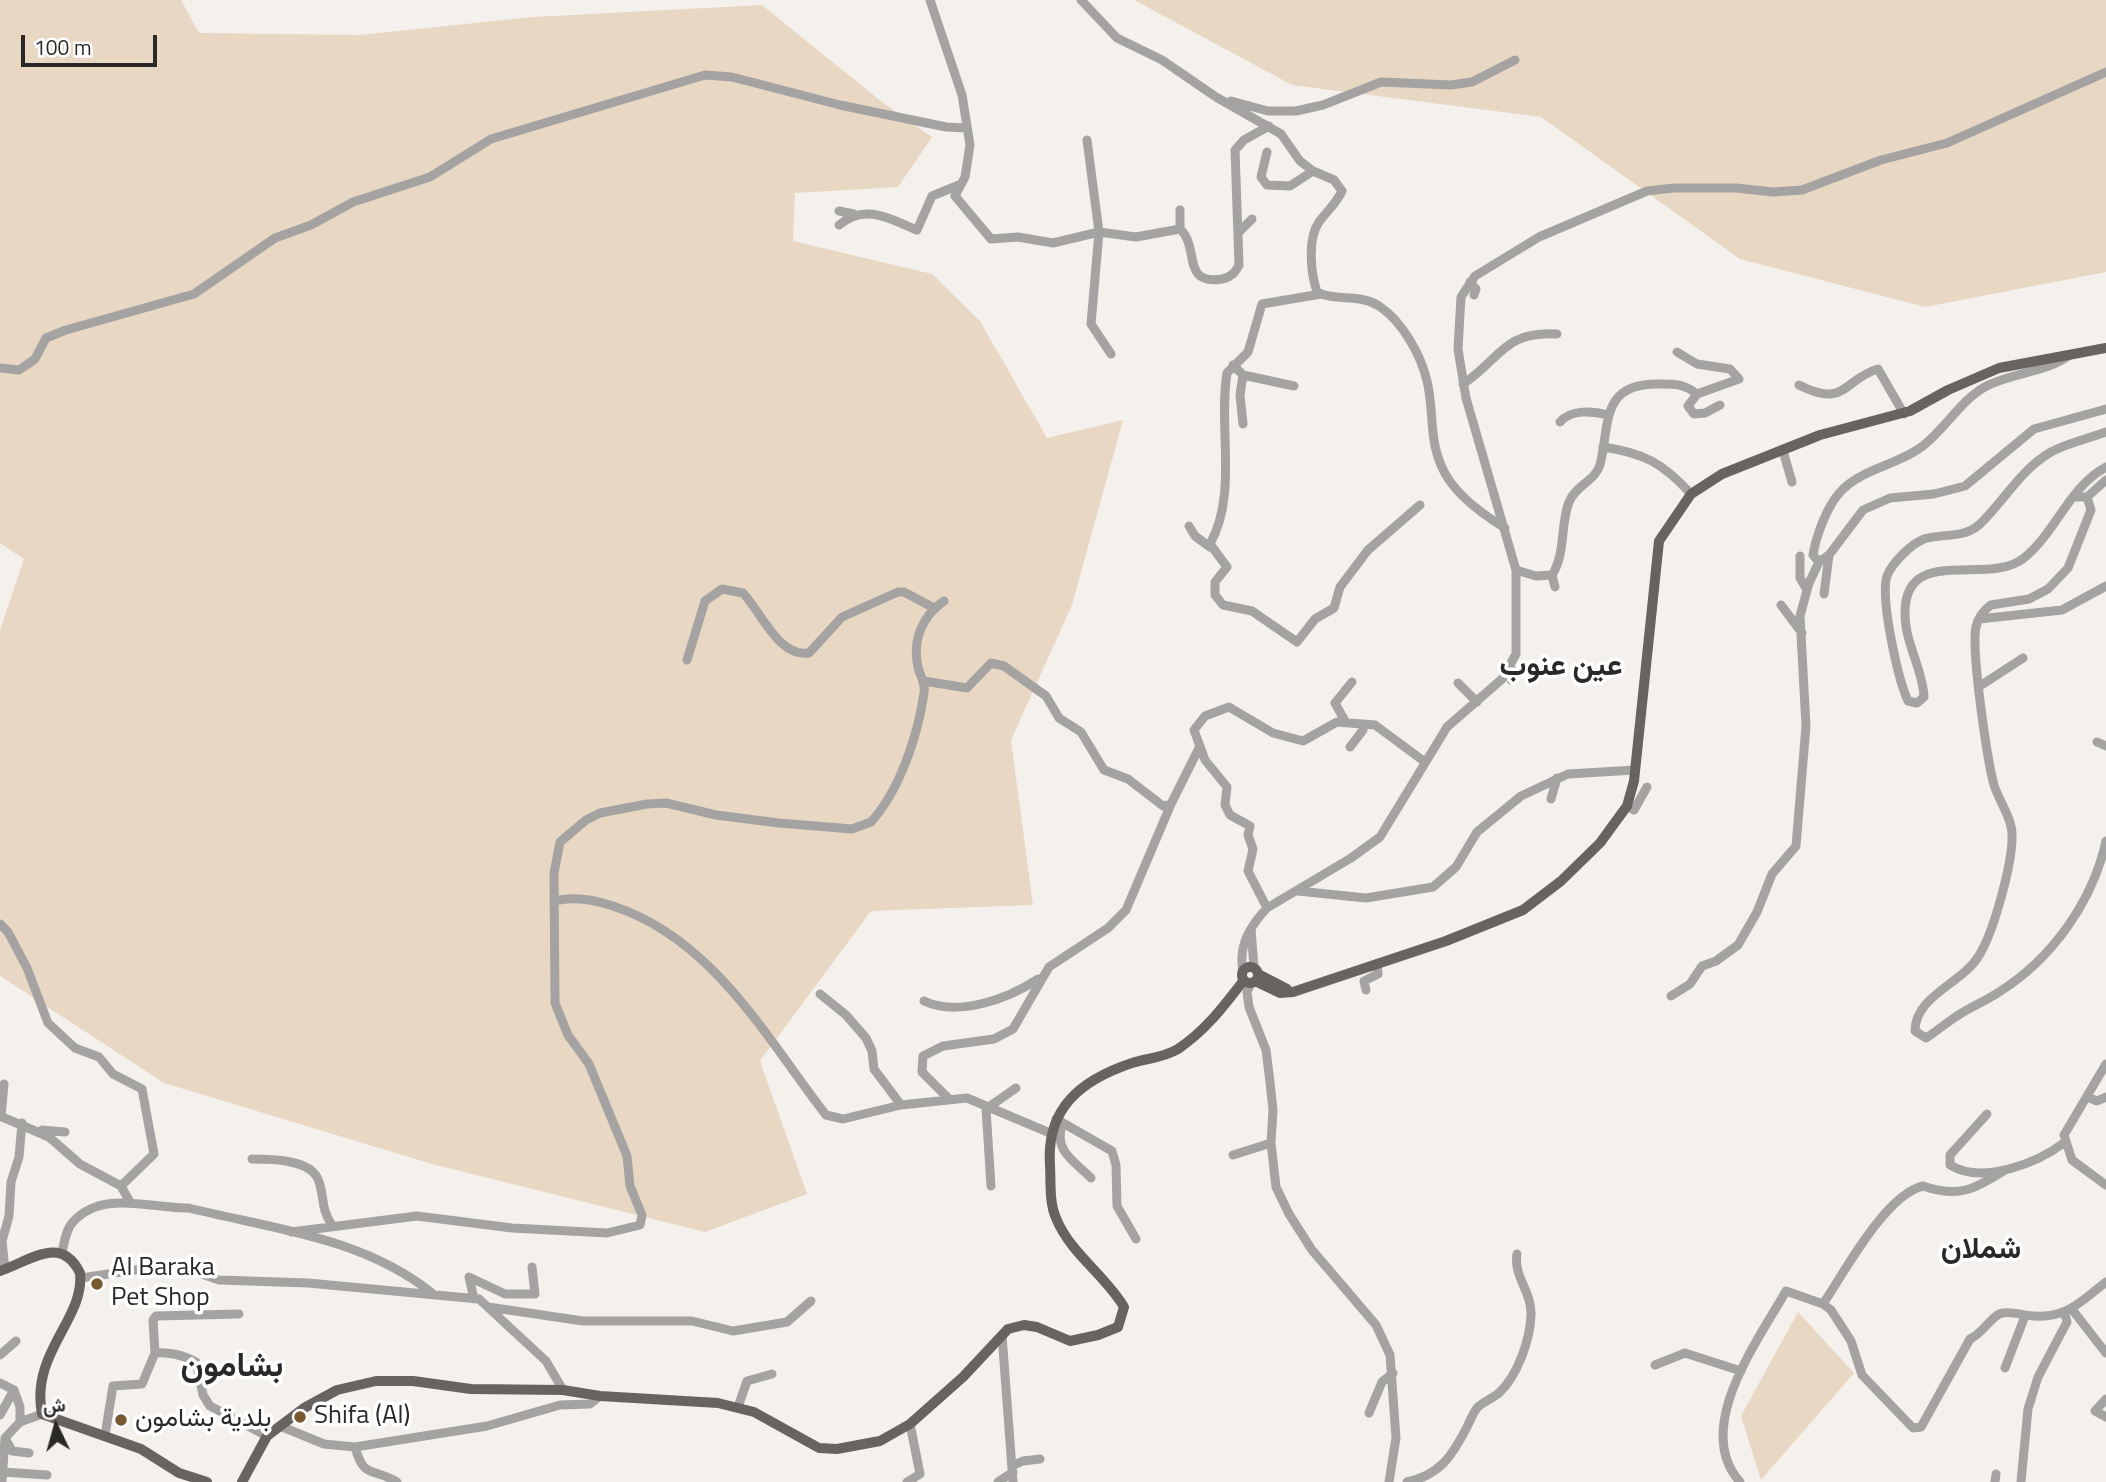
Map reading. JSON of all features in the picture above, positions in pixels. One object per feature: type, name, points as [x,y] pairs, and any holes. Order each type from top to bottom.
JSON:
[{"type":"main road","points":[[242,1482],[267,1436],[280,1426],[320,1397],[376,1381],[413,1381],[471,1389],[563,1390],[600,1396],[738,1407],[819,1448],[837,1450],[867,1445],[910,1424],[953,1386],[1008,1329],[1024,1325],[1037,1327],[1070,1341],[1085,1339],[1118,1327],[1124,1318],[1124,1307],[1118,1296],[1068,1239],[1052,1206],[1051,1133],[1059,1121],[1061,1109],[1086,1086],[1135,1062],[1162,1057],[1197,1035],[1251,976],[1280,993],[1293,992],[1478,930],[1522,911],[1561,881],[1600,843],[1627,806],[1635,770],[1659,541],[1691,494],[1722,474],[1844,428],[1904,414],[1999,368],[2106,348]]},
{"type":"main road","points":[[2,1270],[32,1257],[62,1252],[76,1263],[81,1278],[43,1370],[39,1386],[43,1414],[141,1449],[178,1478],[207,1482]]},
{"type":"street","points":[[930,0],[962,95],[970,162],[955,195],[975,217],[986,236],[991,239],[1018,237],[1053,243],[1098,232],[1136,237],[1180,229]]},
{"type":"street","points":[[1081,0],[1117,38],[1162,60],[1216,97],[1269,126],[1286,138],[1300,161],[1313,172],[1334,180],[1342,191],[1315,228],[1313,237],[1316,288],[1321,294]]},
{"type":"street","points":[[1216,97],[1268,111],[1296,111],[1323,106],[1381,82],[1410,81],[1429,85],[1472,82],[1515,60]]},
{"type":"street","points":[[1517,1254],[1515,1265],[1530,1300],[1531,1316],[1528,1336],[1513,1373],[1499,1393],[1477,1408],[1460,1439],[1432,1475],[1406,1482],[1389,1482],[1396,1438],[1393,1373],[1383,1336],[1324,1267],[1289,1214],[1273,1174],[1270,1082],[1265,1050],[1249,1007],[1247,992],[1251,976],[1251,927],[1267,908],[1298,891],[1380,836],[1447,727],[1477,702],[1510,667],[1518,639],[1516,570],[1464,384],[1457,323],[1461,297],[1470,282],[1487,266],[1539,237],[1647,191],[1693,188],[1773,192],[1802,190],[1996,124],[2058,91],[2106,72]]},
{"type":"street","points":[[0,368],[19,370],[36,359],[46,338],[66,330],[194,294],[275,238],[311,225],[352,202],[430,177],[491,139],[534,128],[586,108],[653,92],[673,83],[705,75],[732,77],[840,105],[946,127],[966,128]]},
{"type":"street","points":[[1180,210],[1180,229],[1187,236],[1196,271],[1207,280],[1228,278],[1235,273],[1239,265],[1235,149],[1244,139],[1269,126]]},
{"type":"street","points":[[1087,140],[1098,232],[1091,324],[1111,354]]},
{"type":"street","points":[[1267,152],[1261,177],[1267,185],[1290,186],[1313,172]]},
{"type":"street","points":[[839,211],[879,215],[917,230],[932,196],[961,184]]},
{"type":"street","points":[[839,225],[855,214]]},
{"type":"street","points":[[1238,233],[1252,219]]},
{"type":"street","points":[[1470,282],[1476,289],[1474,295]]},
{"type":"street","points":[[1210,547],[1224,496],[1227,373],[1248,352],[1262,304],[1321,294],[1366,299],[1381,307],[1394,320],[1414,348],[1427,381],[1430,420],[1441,467],[1455,486],[1505,528]]},
{"type":"street","points":[[1464,384],[1511,340],[1530,335],[1557,334]]},
{"type":"street","points":[[1677,352],[1697,364],[1730,369],[1742,381],[1697,394],[1688,406],[1694,414],[1705,413],[1720,405]]},
{"type":"street","points":[[1819,562],[1813,555],[1815,544],[1841,491],[1867,473],[1907,457],[1924,445],[1973,395],[1989,384],[2057,365],[2075,352]]},
{"type":"street","points":[[1233,365],[1243,375],[1294,386]]},
{"type":"street","points":[[1799,385],[1818,394],[1843,392],[1878,369],[1904,414]]},
{"type":"street","points":[[1242,424],[1240,396],[1243,375]]},
{"type":"street","points":[[1555,587],[1552,575],[1562,545],[1570,500],[1597,472],[1608,415],[1619,395],[1637,384],[1685,384],[1697,394]]},
{"type":"street","points":[[1671,996],[1690,984],[1702,966],[1716,961],[1738,945],[1757,912],[1772,874],[1796,846],[1806,726],[1800,615],[1819,562],[1829,555],[1863,510],[1890,498],[1934,495],[1965,486],[2034,429],[2106,409]]},
{"type":"street","points":[[1560,422],[1562,418],[1588,410],[1608,415]]},
{"type":"street","points":[[2106,432],[2048,454],[2014,484],[1980,524],[1959,535],[1923,540],[1893,566],[1885,594],[1901,685],[1908,701],[1917,703],[1924,697],[1905,625],[1905,604],[1912,586],[1938,569],[1990,570],[2021,560],[2039,544],[2097,471],[2106,467]]},
{"type":"street","points":[[1603,447],[1633,452],[1665,467],[1691,494]]},
{"type":"street","points":[[1783,451],[1793,482]]},
{"type":"street","points":[[2075,497],[2087,497],[2106,480]]},
{"type":"street","points":[[2087,497],[2091,510],[2068,568],[2039,595],[1998,602],[1985,609],[1976,628],[1975,659],[1994,784],[2013,834],[2007,876],[1979,957],[1961,976],[1926,1003],[1915,1020],[1915,1031],[1920,1037],[1926,1038],[1959,1014],[2002,991],[2042,955],[2074,919],[2089,894],[2106,841]]},
{"type":"street","points":[[1189,526],[1195,536],[1227,564],[1215,582],[1218,600],[1229,607],[1252,611],[1297,642],[1315,619],[1334,608],[1340,587],[1368,550],[1420,505]]},
{"type":"street","points":[[1824,594],[1829,555]]},
{"type":"street","points":[[1800,556],[1800,578],[1807,590]]},
{"type":"street","points":[[1516,570],[1536,576],[1552,575]]},
{"type":"street","points":[[1979,619],[2003,619],[2062,610],[2106,586]]},
{"type":"street","points":[[687,660],[705,601],[722,589],[743,593],[785,647],[802,654],[809,653],[842,618],[898,592],[904,592],[934,608]]},
{"type":"street","points":[[291,1232],[417,1216],[512,1228],[596,1233],[621,1231],[640,1225],[642,1215],[632,1192],[627,1156],[589,1064],[568,1035],[555,1003],[554,873],[560,842],[586,820],[620,807],[666,803],[744,819],[852,829],[871,822],[900,774],[918,718],[924,681],[918,670],[917,645],[921,626],[934,608],[944,601]]},
{"type":"street","points":[[1781,605],[1802,635]]},
{"type":"street","points":[[1980,686],[2023,658]]},
{"type":"street","points":[[924,681],[967,688],[991,663],[1004,666],[1046,696],[1059,718],[1081,732],[1104,770],[1128,779],[1163,806],[1171,804]]},
{"type":"street","points":[[1510,667],[1514,672],[1511,680]]},
{"type":"street","points":[[1345,721],[1335,703],[1352,682]]},
{"type":"street","points":[[1458,683],[1466,695],[1477,702]]},
{"type":"street","points":[[1267,908],[1248,871],[1253,849],[1248,835],[1250,826],[1230,815],[1224,805],[1227,786],[1205,760],[1194,730],[1199,722],[1211,712],[1228,707],[1273,733],[1303,741],[1345,721],[1374,725],[1425,762]]},
{"type":"street","points":[[1350,747],[1363,730],[1363,725]]},
{"type":"street","points":[[948,1098],[922,1072],[923,1056],[954,1043],[994,1039],[1007,1033],[1021,1019],[1049,967],[1108,928],[1126,910],[1171,804],[1200,746]]},
{"type":"street","points":[[1298,891],[1366,898],[1433,887],[1455,867],[1470,841],[1493,817],[1521,796],[1558,778],[1573,774],[1635,770]]},
{"type":"street","points":[[1551,799],[1558,778]]},
{"type":"street","points":[[1627,806],[1634,810],[1647,787]]},
{"type":"street","points":[[555,901],[598,901],[633,913],[674,935],[747,1007],[826,1115],[843,1119],[901,1105],[967,1098],[1051,1133]]},
{"type":"street","points":[[0,924],[8,932],[27,968],[48,1023],[75,1048],[99,1057],[113,1074],[142,1089],[154,1154],[121,1186]]},
{"type":"street","points":[[1366,990],[1364,981],[1378,974],[1377,964]]},
{"type":"street","points":[[923,1001],[940,1009],[984,1002],[1020,990],[1042,976]]},
{"type":"street","points":[[820,994],[846,1015],[866,1038],[871,1047],[874,1069],[901,1105]]},
{"type":"street","points":[[1824,1304],[1877,1224],[1911,1191],[1923,1186],[1948,1194],[1984,1183],[2005,1170],[2049,1154],[2065,1142],[2066,1128],[2106,1064]]},
{"type":"street","points":[[4,1084],[1,1117],[49,1137],[80,1164],[121,1186],[130,1202]]},
{"type":"street","points":[[991,1186],[986,1109],[1016,1088]]},
{"type":"street","points":[[2087,1097],[2097,1101],[2106,1097]]},
{"type":"street","points":[[1987,1114],[1950,1155],[1948,1161],[1962,1170],[2005,1170]]},
{"type":"street","points":[[1091,1178],[1079,1170],[1059,1142],[1059,1121],[1112,1151],[1117,1206],[1136,1239]]},
{"type":"street","points":[[2,1270],[1,1239],[9,1216],[11,1182],[19,1157],[22,1124]]},
{"type":"street","points":[[33,1129],[65,1132]]},
{"type":"street","points":[[2065,1142],[2069,1144],[2070,1157]]},
{"type":"street","points":[[1233,1155],[1271,1143]]},
{"type":"street","points":[[2049,1154],[2070,1157],[2106,1185]]},
{"type":"street","points":[[252,1159],[277,1160],[311,1170],[318,1178],[323,1212],[332,1225]]},
{"type":"street","points":[[62,1252],[72,1222],[97,1207],[130,1202],[166,1209],[189,1208],[366,1252],[432,1293]]},
{"type":"street","points":[[81,1278],[162,1266],[187,1269],[219,1280],[432,1293],[474,1299],[488,1307],[546,1361],[563,1390]]},
{"type":"street","points":[[474,1299],[469,1277],[505,1294],[535,1294],[532,1267]]},
{"type":"street","points":[[1740,1482],[1729,1472],[1724,1429],[1729,1395],[1786,1291],[1824,1304],[1846,1332],[1862,1375],[1913,1428],[1921,1427],[1927,1419],[1970,1339],[1983,1333],[1993,1317],[2001,1313],[2025,1316],[2068,1311],[2106,1282]]},
{"type":"street","points":[[488,1307],[583,1321],[692,1321],[733,1331],[787,1322],[811,1301]]},
{"type":"street","points":[[2068,1311],[2106,1353]]},
{"type":"street","points":[[2021,1482],[2028,1409],[2038,1377],[2067,1322],[2068,1311]]},
{"type":"street","points":[[106,1435],[113,1386],[142,1384],[155,1353],[153,1320],[156,1317],[239,1314]]},
{"type":"street","points":[[2004,1368],[2025,1316]]},
{"type":"street","points":[[1002,1335],[1012,1473]]},
{"type":"street","points":[[0,1355],[16,1341]]},
{"type":"street","points":[[155,1353],[177,1354],[196,1362],[203,1395],[210,1406],[267,1436]]},
{"type":"street","points":[[1655,1365],[1685,1353],[1741,1371]]},
{"type":"street","points":[[1369,1413],[1382,1382],[1393,1373]]},
{"type":"street","points":[[738,1407],[747,1381],[772,1374]]},
{"type":"street","points":[[0,1383],[14,1390],[20,1407],[20,1422]]},
{"type":"street","points":[[0,1415],[14,1390]]},
{"type":"street","points":[[280,1426],[324,1444],[355,1447],[487,1426],[559,1405],[590,1404],[600,1396]]},
{"type":"street","points":[[2106,1399],[2095,1411],[2106,1417]]},
{"type":"street","points":[[43,1414],[20,1422],[2,1444],[2,1477],[47,1475]]},
{"type":"street","points":[[907,1482],[920,1474],[910,1424]]},
{"type":"street","points":[[2,1444],[12,1451],[29,1453]]},
{"type":"street","points":[[355,1447],[360,1464],[368,1472],[397,1482]]},
{"type":"street","points":[[998,1482],[1012,1473],[1023,1461],[1040,1459]]},
{"type":"street","points":[[1379,1482],[1391,1469]]},
{"type":"shaded area","points":[[0,0],[181,0],[199,33],[359,35],[533,17],[762,5],[882,102],[932,137],[898,187],[795,193],[793,241],[932,274],[980,321],[1047,438],[1123,420],[1072,605],[1011,740],[1033,905],[871,911],[760,1061],[807,1194],[705,1232],[432,1164],[164,1083],[0,976],[0,630],[24,559],[0,543]]},
{"type":"shaded area","points":[[1134,0],[2106,0],[2106,272],[1925,307],[1740,259],[1541,117],[1292,85]]},
{"type":"shaded area","points":[[1798,1312],[1854,1373],[1761,1480],[1741,1416]]},
{"type":"place","name":"Al Baraka Pet Shop","points":[[97,1284]]},
{"type":"place","name":"Shifa (Al)","points":[[300,1417]]},
{"type":"place","name":"بلدية بشامون","points":[[121,1420]]},
{"type":"district","name":"عين عنوب","points":[[1561,668]]},
{"type":"district","name":"شملان","points":[[1981,1251]]},
{"type":"district","name":"بشامون","points":[[232,1368]]}]
